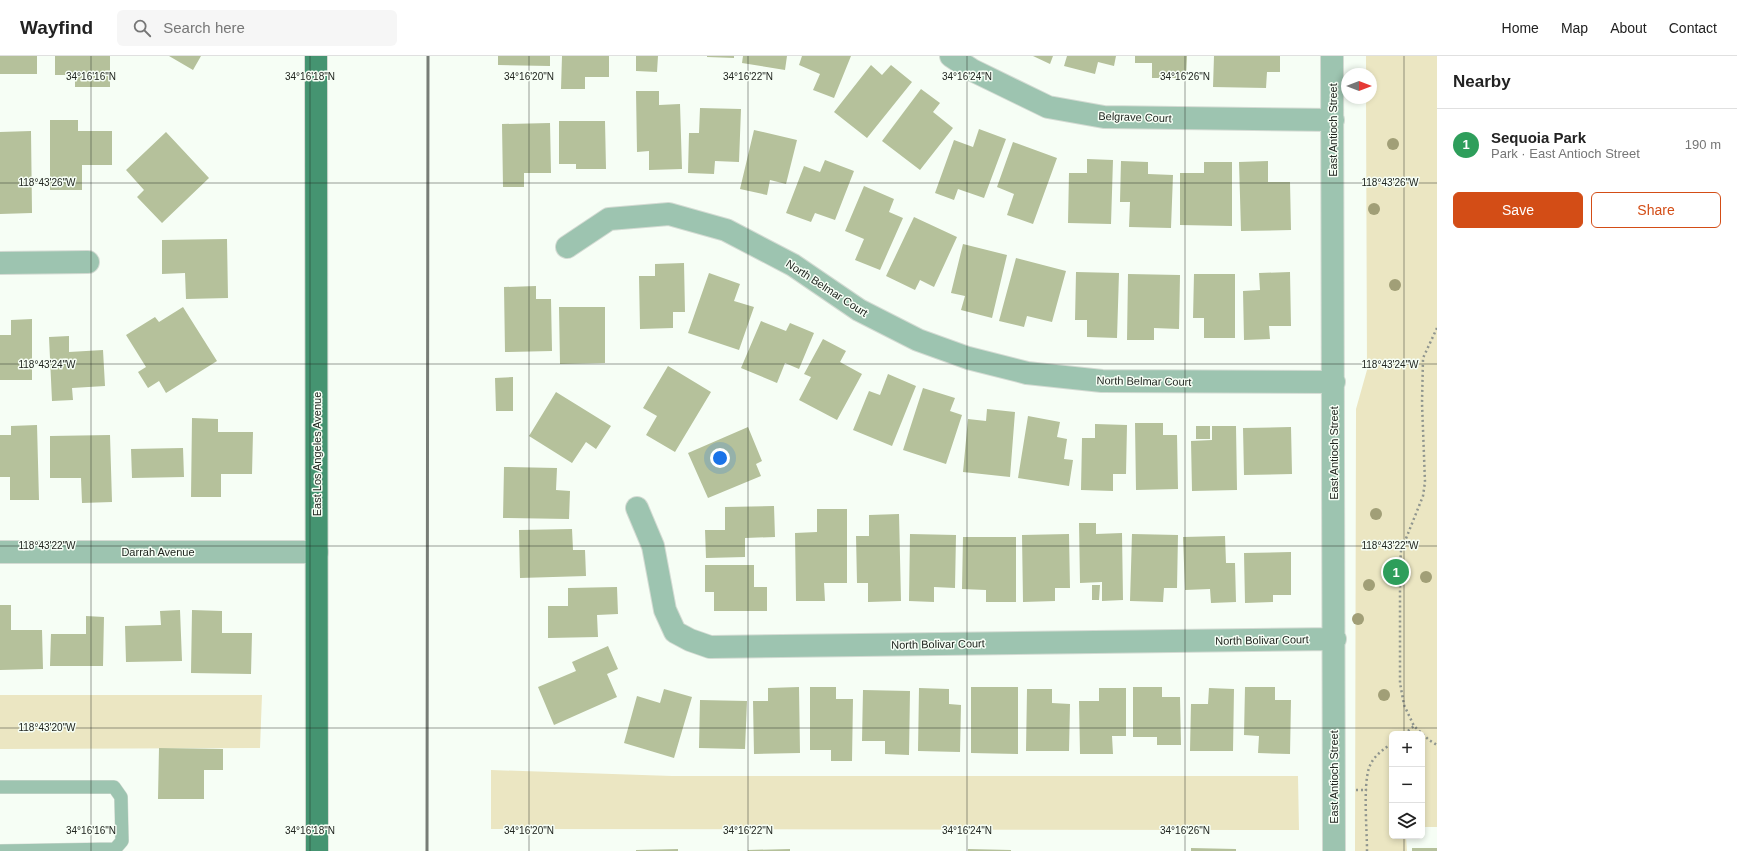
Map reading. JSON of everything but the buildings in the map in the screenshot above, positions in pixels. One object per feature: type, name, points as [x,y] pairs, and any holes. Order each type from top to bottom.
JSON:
[{"type":"main road","name":"East Los Angeles Avenue","points":[[316,56],[317,851]]},
{"type":"street","name":"Belgrave Court","points":[[951,56],[972,70],[1048,107],[1104,117],[1333,120]]},
{"type":"street","name":"East Antioch Street","points":[[1332,56],[1335,639],[1334,851]]},
{"type":"street","name":"North Belmar Court","points":[[567,247],[609,220],[669,214],[726,230],[793,265],[859,310],[918,340],[968,358],[1027,373],[1102,381],[1334,382]]},
{"type":"street","points":[[0,263],[88,262]]},
{"type":"street","name":"North Bolivar Court","points":[[638,508],[653,546],[665,610],[675,632],[690,640],[710,647],[1335,639]]},
{"type":"street","name":"Darrah Avenue","points":[[0,552],[317,552]]},
{"type":"lane","points":[[0,787],[114,787],[121,797],[122,841],[115,849],[0,851]]},
{"type":"path","points":[[1437,328],[1423,358],[1422,403],[1425,482],[1423,496],[1401,551],[1400,567],[1400,683],[1404,705],[1414,726],[1428,740],[1437,745]]},
{"type":"path","points":[[1408,731],[1414,726]]},
{"type":"path","points":[[1367,851],[1367,790],[1369,768],[1376,755],[1389,745]]},
{"type":"shaded area","points":[[1366,56],[1437,56],[1437,827],[1425,827],[1425,731],[1389,731],[1389,839],[1406,839],[1407,851],[1355,851],[1356,409],[1367,370],[1366,104],[1377,104],[1377,68],[1366,68]]},
{"type":"shaded area","points":[[0,695],[262,695],[260,748],[0,749]]},
{"type":"shaded area","points":[[491,770],[672,776],[1298,776],[1299,830],[491,829]]},
{"type":"railway","points":[[427,851],[428,56]]},
{"type":"place","name":"Sequoia Park","points":[[1396,572]]}]
